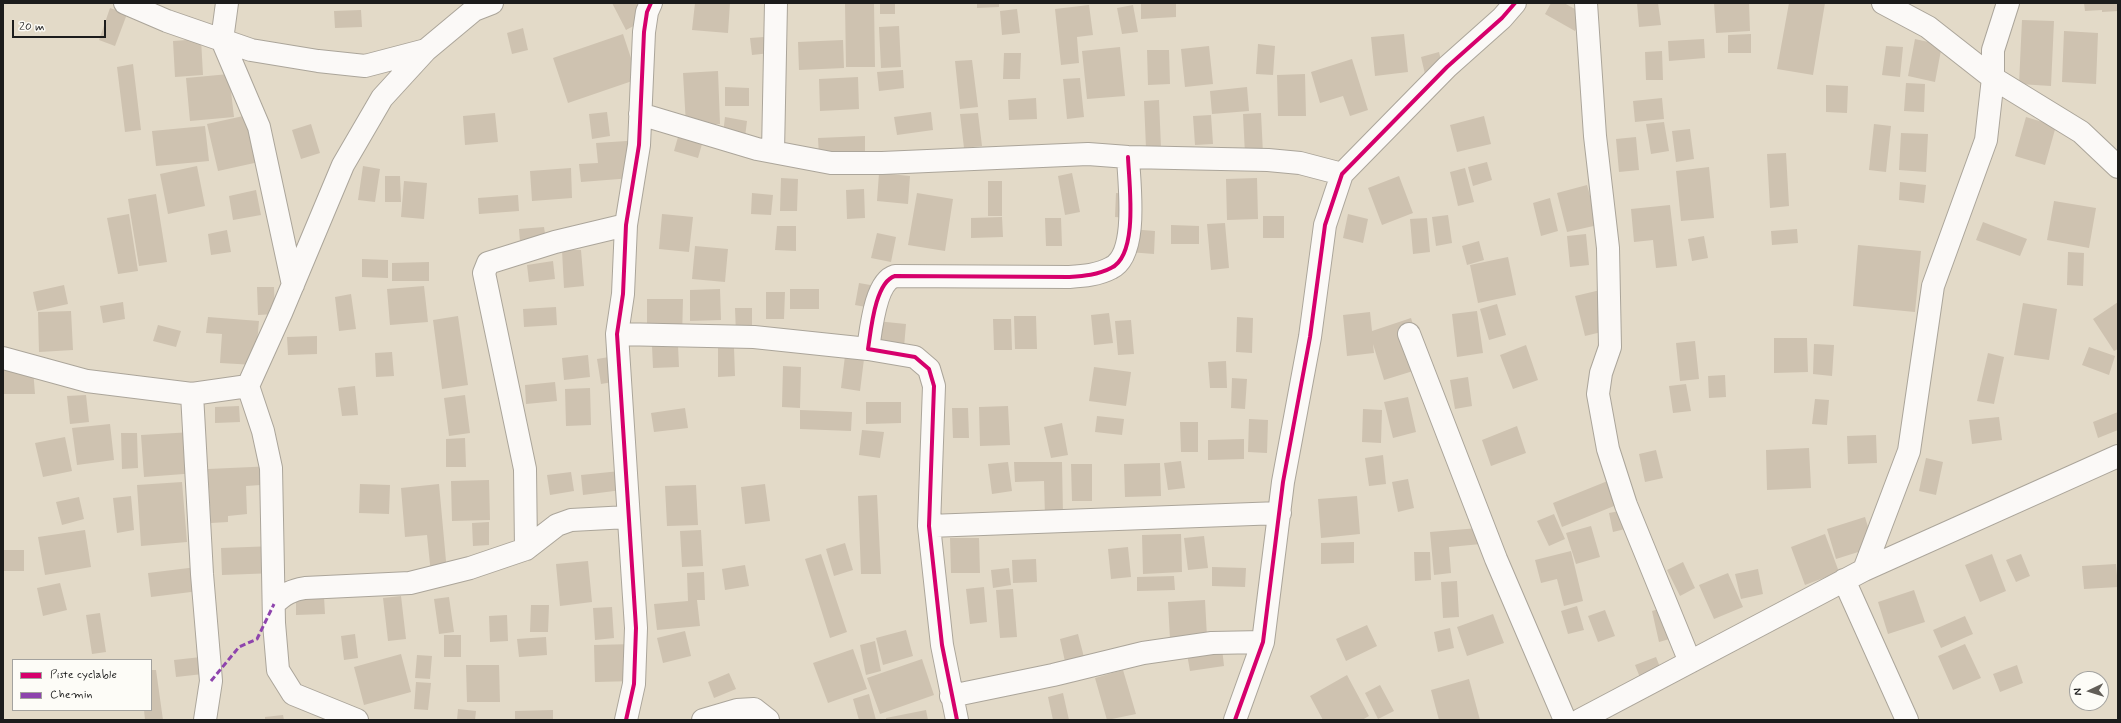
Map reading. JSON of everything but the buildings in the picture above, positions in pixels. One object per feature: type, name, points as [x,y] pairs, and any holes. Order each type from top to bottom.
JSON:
[{"type":"street","points":[[125,3],[167,22],[251,50],[318,61],[364,66],[426,50]]},
{"type":"street","points":[[227,3],[222,40],[259,127],[293,285]]},
{"type":"street","points":[[357,720],[292,694],[284,683],[278,670],[276,656],[270,468],[263,431],[248,386],[293,285],[343,165],[382,98],[426,50],[474,10],[492,3]]},
{"type":"street","points":[[626,720],[634,684],[636,628],[617,334],[623,294],[626,225],[639,146],[644,32],[647,12],[651,3]]},
{"type":"street","points":[[773,152],[776,3]]},
{"type":"street","points":[[1235,720],[1263,642],[1283,482],[1310,337],[1325,225],[1342,174],[1447,68],[1502,18],[1515,3]]},
{"type":"street","points":[[1586,3],[1596,136],[1608,248],[1610,347],[1601,373],[1598,394],[1608,449],[1626,505],[1690,662]]},
{"type":"street","points":[[1883,3],[1928,27],[1993,78],[2081,132],[2118,167]]},
{"type":"street","points":[[1864,570],[1909,451],[1933,286],[1986,140],[1993,78],[1993,50],[2008,3]]},
{"type":"street","points":[[640,114],[773,152],[831,163],[882,163],[1088,154],[1128,157],[1268,160],[1300,163],[1342,174]]},
{"type":"street","points":[[868,349],[881,290],[890,277],[1069,277],[1091,275],[1112,268],[1124,253],[1131,230],[1128,157]]},
{"type":"street","points":[[526,549],[524,462],[484,273],[485,269],[488,263],[555,242],[626,225]]},
{"type":"street","points":[[617,334],[754,337],[868,349],[915,357],[929,370],[934,386],[929,526],[938,616],[951,696],[957,720]]},
{"type":"street","points":[[1409,334],[1496,559],[1564,720]]},
{"type":"street","points":[[3,358],[88,381],[192,394],[248,386]]},
{"type":"street","points":[[192,394],[202,574],[211,681],[205,720]]},
{"type":"street","points":[[1580,720],[1864,570],[2118,456]]},
{"type":"street","points":[[929,526],[1280,513]]},
{"type":"street","points":[[274,604],[284,595],[293,590],[306,588],[410,583],[470,568],[526,549],[557,525],[571,520],[628,517]]},
{"type":"street","points":[[1844,580],[1907,720]]},
{"type":"street","points":[[951,696],[1053,675],[1143,653],[1212,643],[1263,642]]},
{"type":"street","points":[[703,720],[737,710],[754,709],[768,720]]},
{"type":"marked path","points":[[211,681],[239,647],[257,639],[274,604]]},
{"type":"cycle path","points":[[626,720],[634,684],[636,628],[617,334],[623,294],[626,225],[639,145],[644,32],[647,12],[651,3]]},
{"type":"cycle path","points":[[1235,720],[1263,642],[1283,482],[1310,337],[1325,225],[1342,174],[1447,67],[1502,18],[1515,3]]},
{"type":"cycle path","points":[[957,720],[942,645],[929,526],[934,386],[929,369],[915,357],[868,349],[878,297],[888,280],[895,276],[1069,277],[1096,274],[1111,268],[1120,261],[1126,249],[1129,234],[1130,200],[1128,157]]}]
